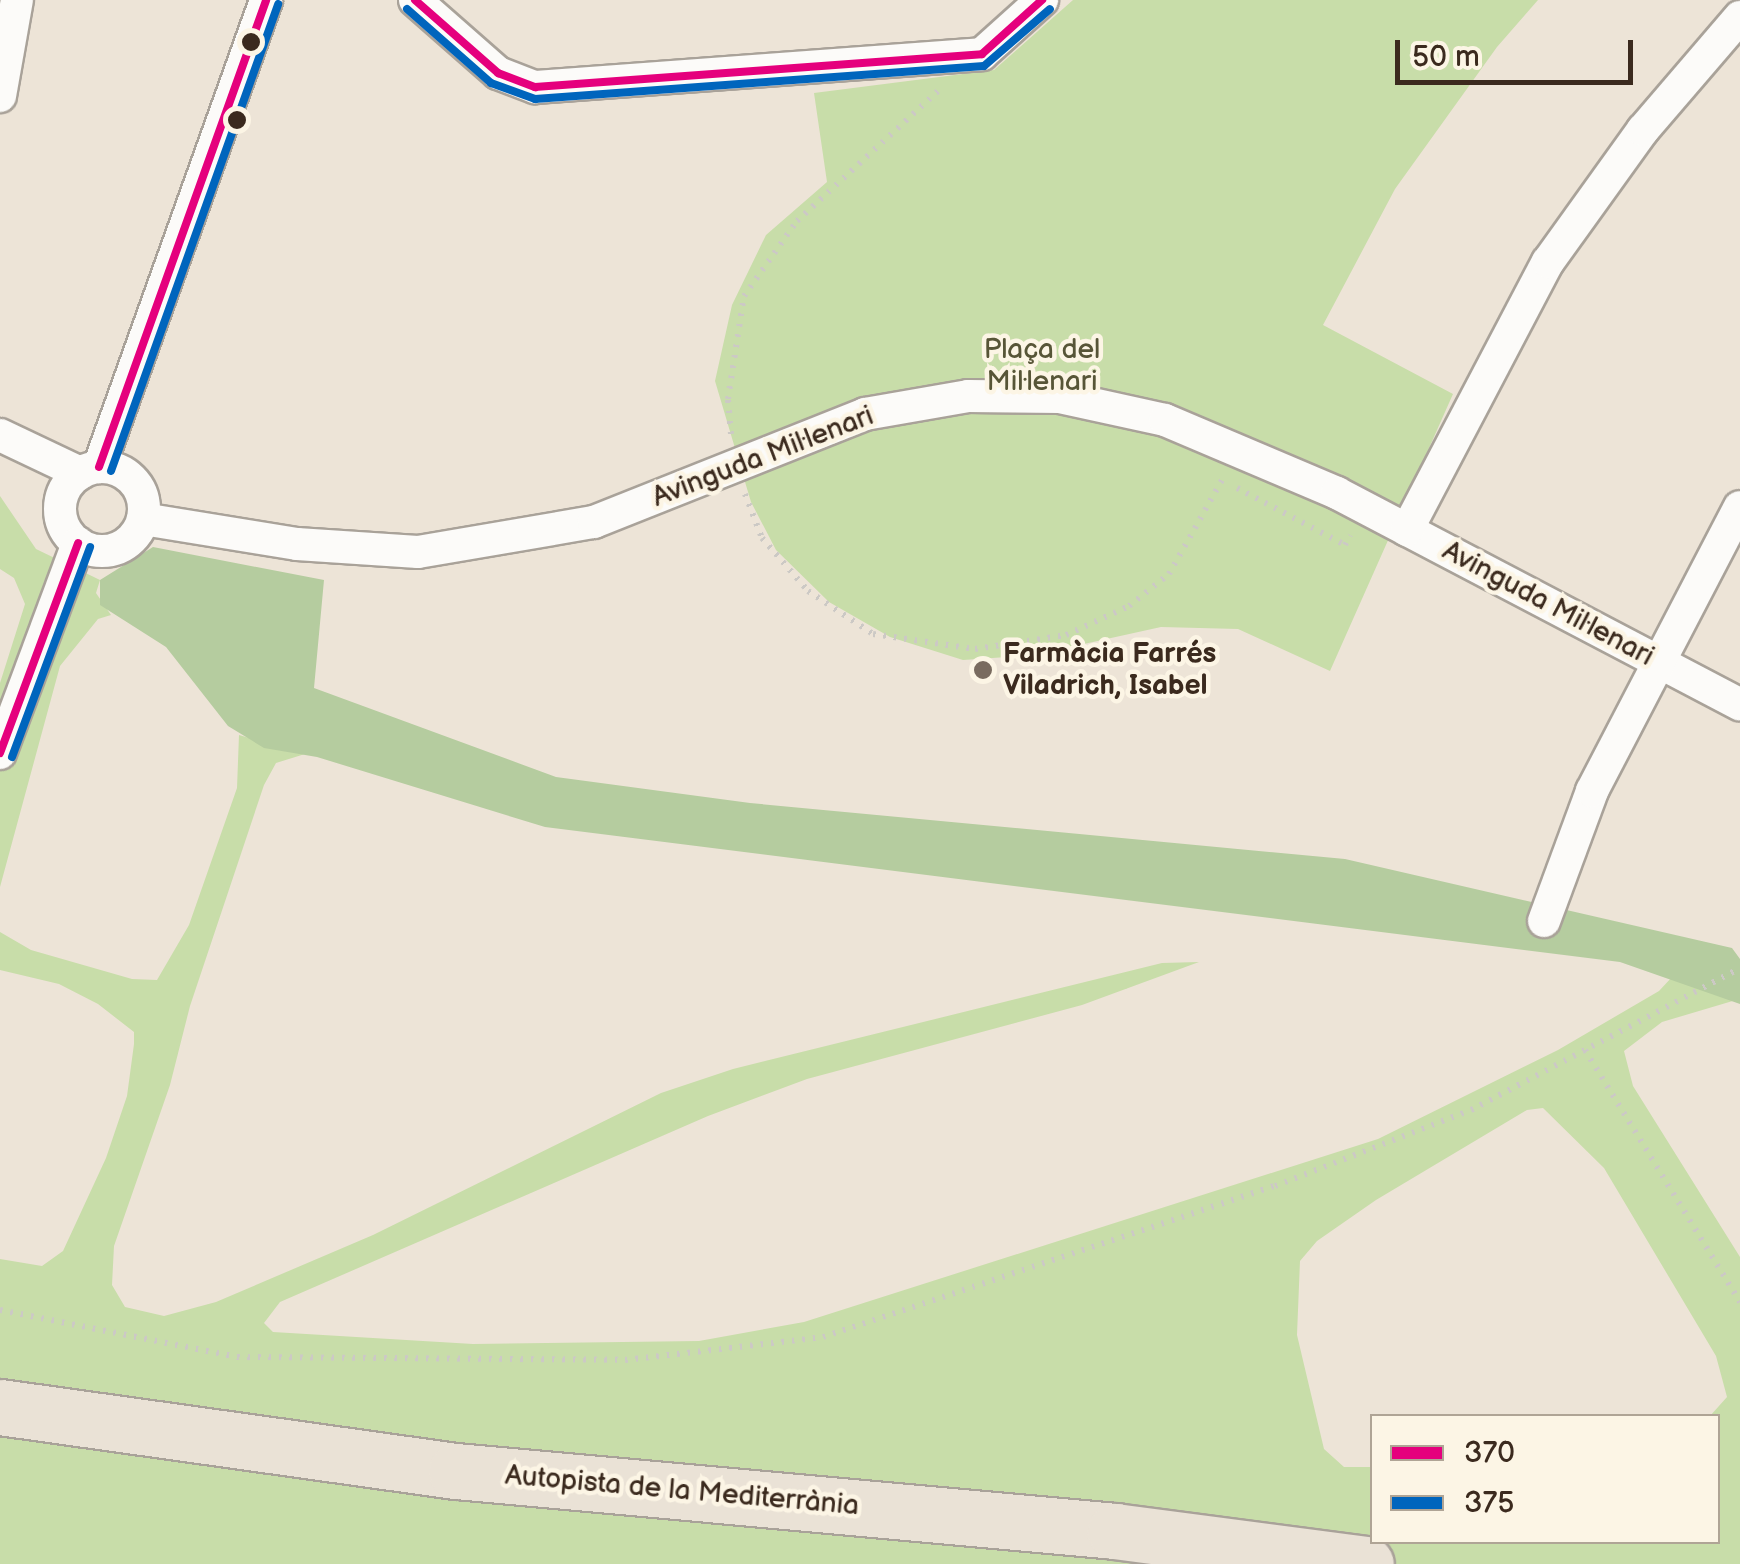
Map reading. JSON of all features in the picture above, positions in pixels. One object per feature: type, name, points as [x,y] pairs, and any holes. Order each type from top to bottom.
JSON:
[{"type":"highway","name":"Autopista de la Mediterrània","points":[[0,1407],[456,1471],[1096,1529],[1366,1564]]},
{"type":"street","points":[[0,96],[17,0]]},
{"type":"street","points":[[0,752],[78,543],[60,508],[89,470],[266,0]]},
{"type":"street","points":[[415,0],[498,73],[535,87],[982,54],[1042,0]]},
{"type":"street","points":[[1406,530],[1548,262],[1644,130],[1740,18]]},
{"type":"street","name":"Avinguda Mil·lenari","points":[[143,519],[297,544],[418,552],[594,522],[865,414],[968,396],[1060,397],[1165,420],[1364,508],[1740,704]]},
{"type":"street","points":[[0,435],[89,470],[134,482],[143,519],[124,545],[108,551],[78,543]]},
{"type":"street","points":[[1544,921],[1592,791],[1740,507]]},
{"type":"path","points":[[930,98],[796,221],[744,296],[728,399],[734,465],[762,538],[808,591],[874,634],[975,649],[1066,634],[1129,606],[1169,574],[1218,478],[1344,545],[1364,508]]},
{"type":"path","points":[[0,1310],[236,1356],[625,1360],[822,1338],[1275,1186],[1470,1110],[1740,968]]},
{"type":"path","points":[[1585,1050],[1740,1302]]},
{"type":"green space","name":"Plaça del Mil·lenari","points":[[1073,0],[1538,0],[1497,47],[1395,189],[1323,325],[1453,394],[1330,671],[1238,629],[1161,627],[1034,655],[963,660],[890,637],[829,602],[776,550],[751,502],[715,381],[732,305],[766,235],[827,182],[814,93],[994,70]]},
{"type":"green space","points":[[0,496],[36,549],[100,580],[96,593],[111,615],[98,619],[60,666],[0,887],[0,683],[25,604],[14,578],[0,569]]},
{"type":"green space","points":[[153,547],[324,580],[314,688],[556,777],[750,803],[1345,859],[1732,948],[1740,959],[1740,1004],[1620,962],[545,827],[317,757],[264,748],[228,726],[166,647],[100,605],[100,580]]},
{"type":"green space","points":[[239,735],[305,754],[276,763],[264,785],[190,1006],[170,1085],[114,1246],[112,1285],[125,1307],[164,1316],[216,1302],[373,1235],[661,1093],[733,1069],[1162,963],[1199,962],[1082,1005],[807,1079],[708,1116],[280,1302],[264,1323],[273,1332],[473,1344],[699,1341],[804,1322],[1378,1139],[1558,1050],[1659,991],[1673,976],[1736,1000],[1662,1022],[1624,1051],[1633,1086],[1740,1257],[1740,1564],[0,1564],[0,1259],[42,1266],[63,1251],[106,1158],[127,1096],[134,1032],[98,1004],[59,984],[0,970],[0,932],[31,950],[132,979],[157,980],[189,925],[237,788]],"holes":[[[1543,1108],[1604,1168],[1716,1356],[1727,1397],[1712,1414],[1720,1414],[1720,1544],[1370,1544],[1370,1467],[1344,1467],[1324,1449],[1297,1335],[1300,1261],[1317,1241],[1376,1200],[1527,1110]]]},
{"type":"transit line","name":"370","points":[[99,467],[266,0]]},
{"type":"transit line","name":"370","points":[[415,0],[498,73],[535,87],[982,54],[1042,0]]},
{"type":"transit line","name":"375","points":[[111,471],[278,4]]},
{"type":"transit line","name":"375","points":[[407,9],[491,83],[535,99],[984,66],[1050,9]]},
{"type":"transit line","name":"370","points":[[0,753],[78,543]]},
{"type":"transit line","name":"375","points":[[12,757],[90,547]]},
{"type":"place","name":"Farmàcia Farrés Viladrich, Isabel","points":[[983,670]]}]
